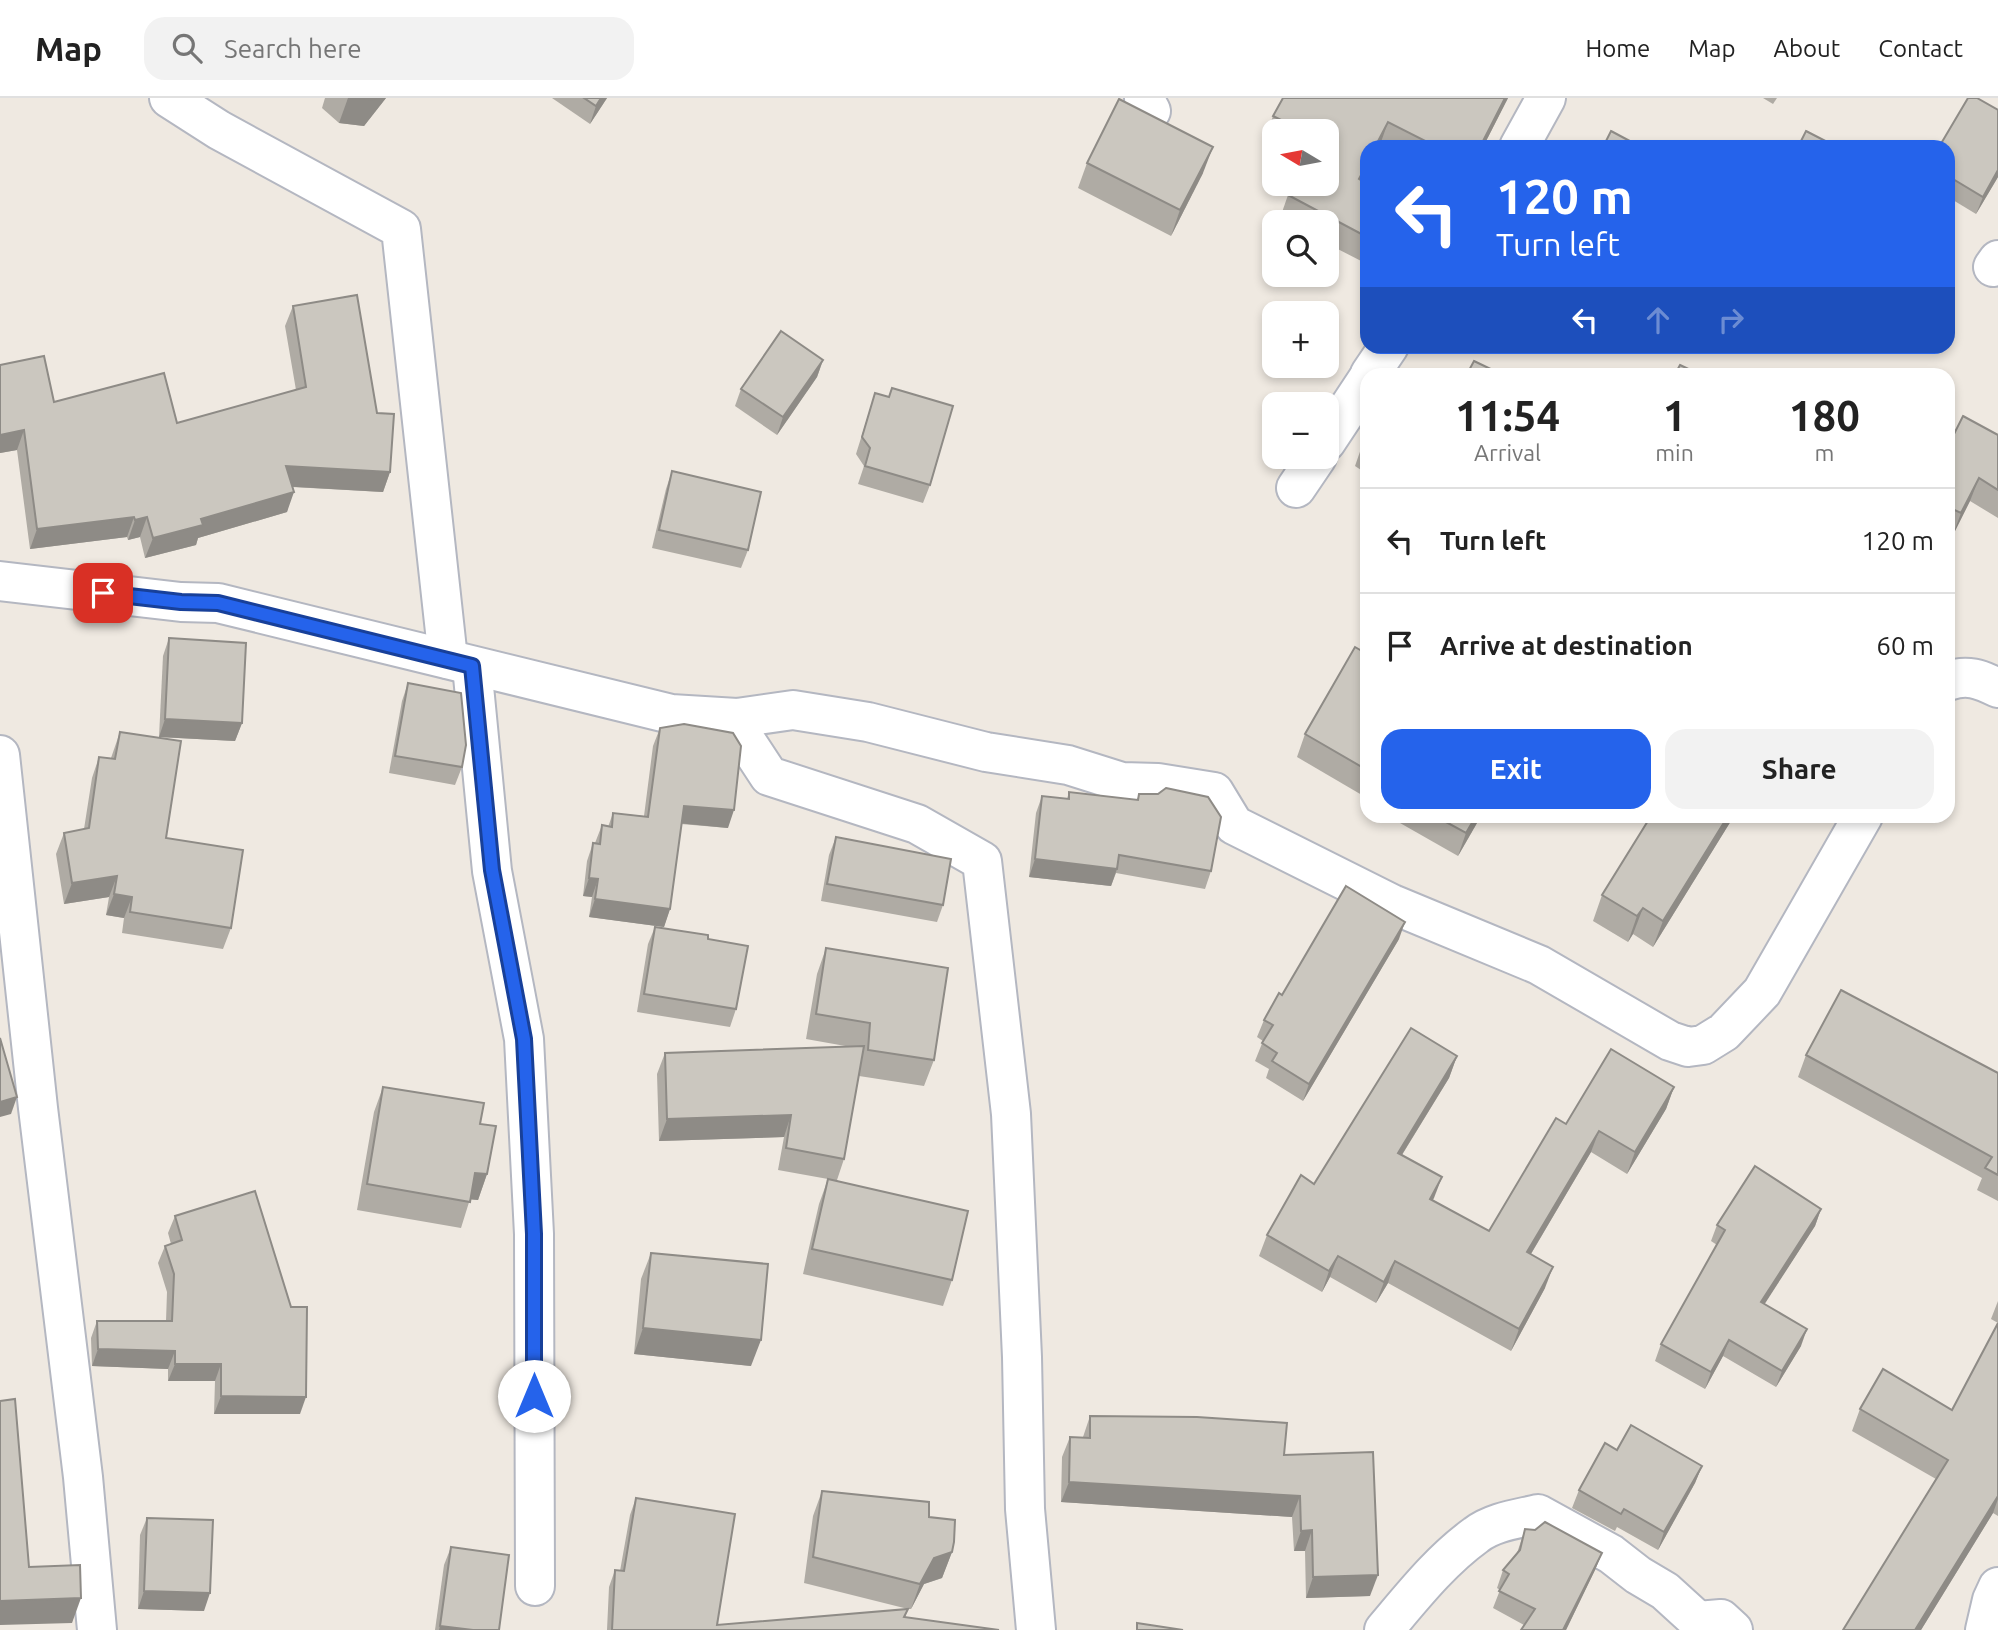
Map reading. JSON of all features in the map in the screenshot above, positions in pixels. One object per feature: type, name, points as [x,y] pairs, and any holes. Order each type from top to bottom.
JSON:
[{"type":"street","points":[[169,98],[219,130],[401,229],[460,662],[492,870],[524,1039],[534,1234],[535,1587]]},
{"type":"street","points":[[1523,140],[1546,98]]},
{"type":"street","points":[[1339,422],[1360,391]]},
{"type":"street","points":[[1296,488],[1309,469]]},
{"type":"street","points":[[0,581],[181,602],[218,603],[671,714],[737,718],[793,710],[868,722],[986,752],[1068,765],[1122,782],[1158,783],[1214,792],[1234,825],[1392,904],[1539,965],[1670,1041],[1688,1047],[1703,1045],[1724,1032],[1762,992],[1859,823]]},
{"type":"street","points":[[1955,679],[1980,678],[1998,688]]},
{"type":"street","points":[[737,718],[746,741],[769,776],[916,824],[982,861],[1011,1114],[1022,1357],[1025,1509],[1035,1630]]},
{"type":"street","points":[[0,755],[83,1477],[97,1630]]},
{"type":"street","points":[[1384,1630],[1428,1577],[1477,1534],[1503,1522],[1538,1514],[1611,1554],[1665,1591],[1698,1621],[1721,1619],[1733,1630]]},
{"type":"street","points":[[1984,1630],[1998,1587]]},
{"type":"building","points":[[584,98],[601,98],[596,106]]},
{"type":"building","points":[[1283,98],[1505,98],[1484,140],[1423,140],[1388,122],[1379,140],[1360,140],[1360,233],[1339,222],[1339,210],[1316,210],[1290,196],[1339,196],[1339,119],[1279,119],[1273,116]]},
{"type":"building","points":[[1968,98],[1977,98],[1998,110],[1998,170],[1983,197],[1955,180],[1955,140],[1943,140]]},
{"type":"building","points":[[1119,99],[1213,147],[1180,210],[1087,163]]},
{"type":"building","points":[[1611,131],[1628,140],[1606,140]]},
{"type":"building","points":[[1806,131],[1823,140],[1802,140]]},
{"type":"building","points":[[357,295],[377,413],[394,414],[390,472],[286,466],[294,492],[201,519],[203,525],[153,538],[147,517],[37,529],[24,430],[0,435],[0,365],[44,356],[54,402],[164,373],[177,423],[306,387],[293,306]]},
{"type":"building","points":[[781,331],[823,360],[783,417],[741,389]]},
{"type":"building","points":[[1474,361],[1489,368],[1470,368]]},
{"type":"building","points":[[892,388],[953,406],[930,485],[865,466],[870,448],[862,437],[875,393],[889,397]]},
{"type":"building","points":[[1963,416],[1998,435],[1998,490],[1979,478],[1961,513],[1955,510],[1955,432]]},
{"type":"building","points":[[672,471],[761,492],[748,550],[659,530]]},
{"type":"building","points":[[169,638],[246,643],[242,723],[165,719]]},
{"type":"building","points":[[1355,647],[1360,650],[1360,766],[1305,734]]},
{"type":"building","points":[[408,683],[461,693],[466,745],[462,767],[395,756]]},
{"type":"building","points":[[684,724],[733,733],[741,746],[734,810],[684,806],[670,909],[595,899],[598,879],[589,878],[593,843],[600,844],[602,825],[612,827],[613,813],[648,817],[660,728]]},
{"type":"building","points":[[120,732],[181,741],[166,838],[243,850],[231,928],[130,912],[132,897],[114,894],[117,876],[72,883],[64,833],[89,828],[99,757],[115,759]]},
{"type":"building","points":[[1166,788],[1208,797],[1221,817],[1211,871],[1119,855],[1117,869],[1035,859],[1042,796],[1069,799],[1069,792],[1138,800],[1139,794],[1158,794]]},
{"type":"building","points":[[1448,823],[1472,823],[1466,833]]},
{"type":"building","points":[[1647,823],[1724,823],[1663,921],[1643,908],[1637,916],[1602,895]]},
{"type":"building","points":[[836,837],[951,859],[943,905],[827,884]]},
{"type":"building","points":[[1346,886],[1405,922],[1309,1084],[1272,1061],[1277,1053],[1262,1043],[1273,1025],[1264,1020],[1279,993],[1282,995]]},
{"type":"building","points":[[655,927],[708,935],[708,939],[748,946],[736,1009],[644,994]]},
{"type":"building","points":[[826,948],[948,968],[934,1060],[868,1050],[870,1023],[816,1014]]},
{"type":"building","points":[[1841,990],[1998,1073],[1998,1175],[1985,1168],[1992,1157],[1806,1055]]},
{"type":"building","points":[[1411,1028],[1457,1056],[1398,1153],[1442,1177],[1430,1199],[1489,1231],[1556,1118],[1566,1124],[1611,1049],[1674,1087],[1635,1152],[1599,1131],[1527,1252],[1553,1267],[1519,1329],[1395,1261],[1384,1282],[1338,1256],[1329,1271],[1267,1235],[1301,1175],[1314,1184]]},
{"type":"building","points":[[0,1038],[17,1097],[0,1102]]},
{"type":"building","points":[[864,1046],[844,1159],[786,1148],[791,1115],[667,1119],[665,1053]]},
{"type":"building","points":[[383,1087],[484,1103],[480,1124],[496,1126],[487,1174],[475,1173],[470,1202],[367,1184]]},
{"type":"building","points":[[1755,1166],[1821,1209],[1761,1302],[1807,1329],[1782,1371],[1729,1340],[1711,1372],[1661,1344],[1725,1230],[1717,1225]]},
{"type":"building","points":[[828,1179],[968,1211],[952,1280],[812,1249]]},
{"type":"building","points":[[255,1191],[291,1307],[307,1307],[306,1397],[221,1396],[221,1364],[175,1364],[175,1351],[98,1349],[97,1321],[172,1321],[174,1274],[165,1246],[182,1240],[175,1216]]},
{"type":"building","points":[[651,1253],[768,1264],[761,1340],[643,1328]]},
{"type":"building","points":[[1998,1323],[1998,1496],[1915,1630],[1843,1630],[1948,1460],[1860,1409],[1883,1369],[1952,1410]]},
{"type":"building","points":[[15,1399],[29,1567],[80,1565],[81,1598],[0,1601],[0,1401]]},
{"type":"building","points":[[1090,1416],[1197,1417],[1287,1423],[1284,1455],[1373,1452],[1378,1575],[1313,1577],[1312,1530],[1301,1531],[1300,1496],[1069,1482],[1070,1437],[1090,1438]]},
{"type":"building","points":[[1631,1425],[1702,1466],[1664,1532],[1624,1509],[1621,1514],[1579,1490],[1605,1443],[1617,1450]]},
{"type":"building","points":[[822,1491],[929,1502],[929,1517],[955,1520],[952,1552],[934,1558],[920,1584],[813,1557]]},
{"type":"building","points":[[636,1498],[735,1514],[717,1625],[908,1609],[904,1617],[999,1630],[612,1630],[615,1570],[624,1571]]},
{"type":"building","points":[[147,1518],[213,1520],[210,1593],[144,1591]]},
{"type":"building","points":[[1545,1522],[1602,1553],[1563,1630],[1521,1630],[1535,1609],[1499,1591],[1509,1574],[1503,1570],[1520,1550],[1525,1529],[1535,1530]]},
{"type":"building","points":[[451,1547],[509,1555],[499,1630],[440,1626]]},
{"type":"building","points":[[1137,1623],[1183,1630],[1137,1630]]},
{"type":"route","points":[[103,593],[181,602],[218,603],[472,666],[492,870],[524,1039],[534,1234],[534,1396]]}]
